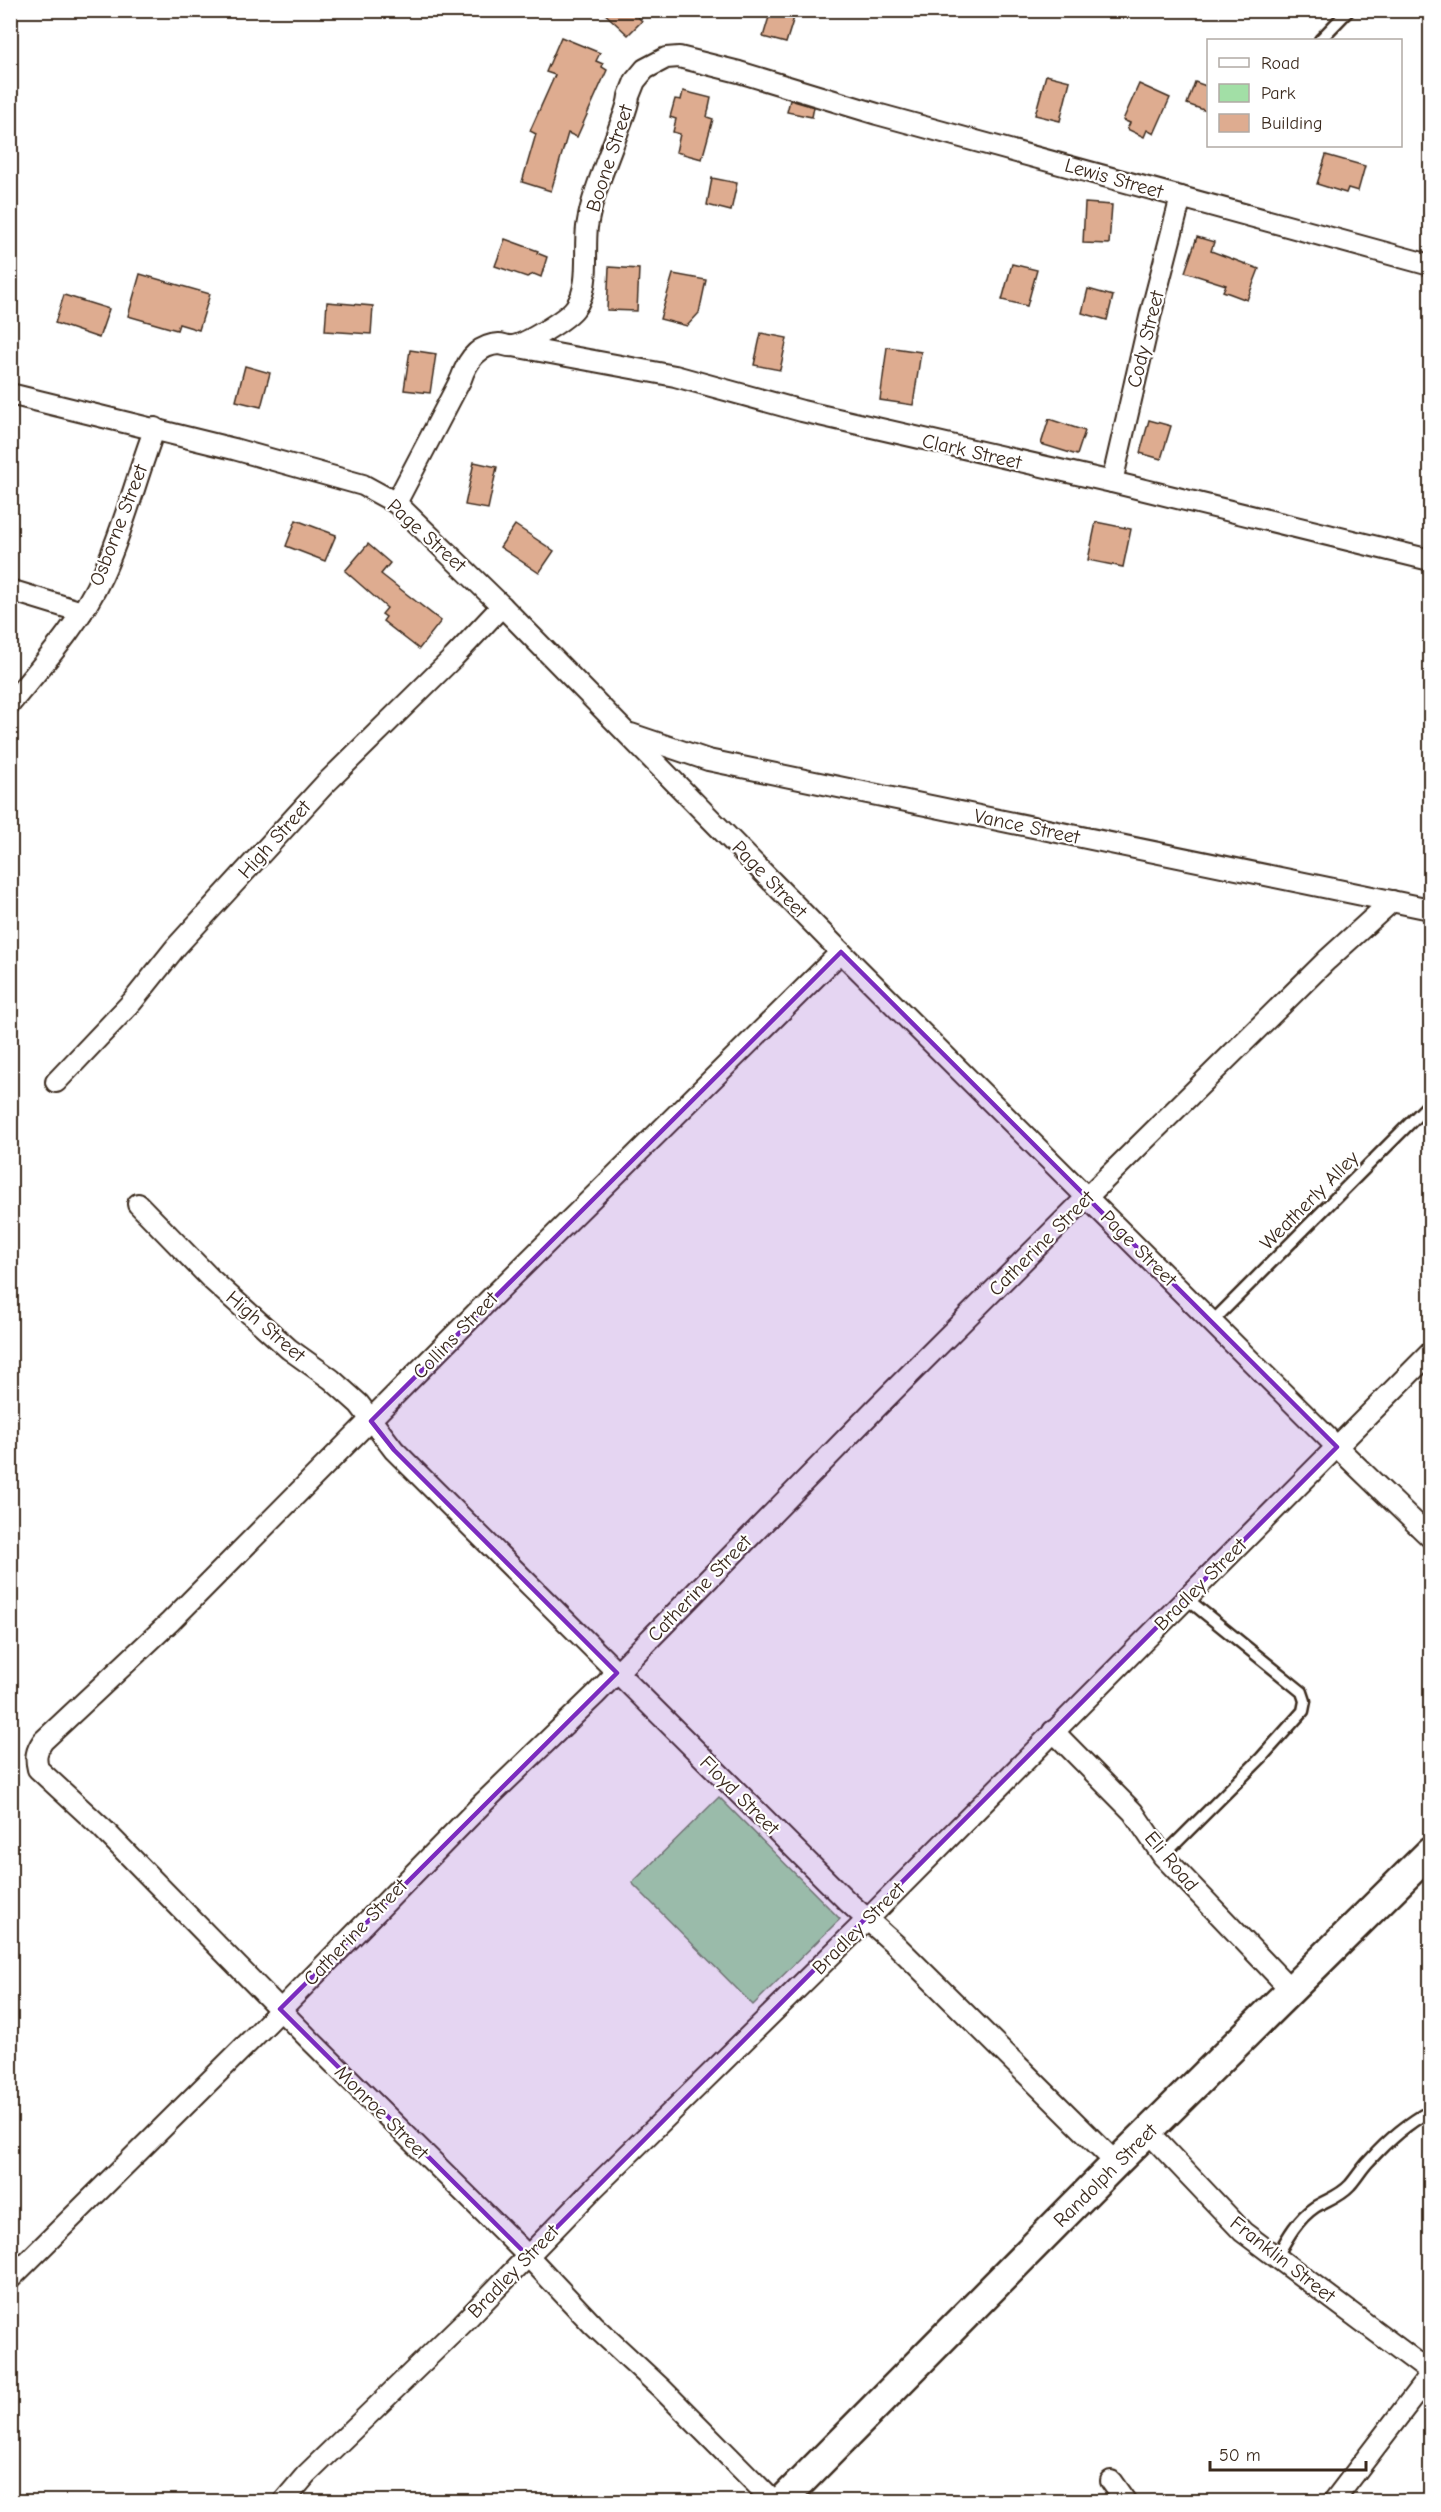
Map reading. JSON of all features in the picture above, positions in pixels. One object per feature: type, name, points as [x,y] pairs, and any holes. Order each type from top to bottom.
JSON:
[{"type":"street","name":"Boone Street","points":[[396,503],[461,379],[465,365],[474,354],[498,344],[513,346],[553,327],[575,308],[584,282],[587,226],[597,189],[635,81],[645,69],[660,60],[679,57],[798,90]]},
{"type":"street","name":"Lewis Street","points":[[798,90],[1431,265]]},
{"type":"street","name":"Cody Street","points":[[1112,482],[1148,324],[1181,197]]},
{"type":"street","name":"Clark Street","points":[[513,346],[675,376],[802,411],[1112,482],[1431,560]]},
{"type":"street","name":"Page Street","points":[[10,394],[155,428],[363,485],[396,503],[502,606],[841,952],[1337,1447],[1431,1537]]},
{"type":"street","name":"Osborne Street","points":[[10,704],[64,638],[101,578],[118,538],[155,428]]},
{"type":"street","points":[[10,590],[82,612]]},
{"type":"street","name":"High Street","points":[[56,1082],[132,1002],[176,946],[325,784],[438,673],[502,606]]},
{"type":"street","name":"Vance Street","points":[[626,732],[708,760],[1431,909]]},
{"type":"street","name":"Catherine Street","points":[[10,2279],[482,1804],[617,1673],[876,1408],[1088,1196],[1327,960],[1392,901]]},
{"type":"street","name":"Collins Street","points":[[69,1716],[170,1622],[498,1291],[841,952]]},
{"type":"street","name":"High Street","points":[[138,1204],[212,1280],[289,1349],[345,1391],[359,1404],[371,1421]]},
{"type":"street","name":"Bradley Street","points":[[283,2502],[306,2475],[462,2324],[1431,1353]]},
{"type":"street","name":"Floyd Street","points":[[371,1421],[394,1450],[617,1673],[1116,2163]]},
{"type":"street","name":"Monroe Street","points":[[69,1716],[37,1749],[35,1759],[38,1769],[102,1828],[528,2256],[593,2325],[661,2388],[774,2502]]},
{"type":"street","name":"Eli Road","points":[[1053,1731],[1133,1812],[1163,1856],[1292,1991]]},
{"type":"street","name":"Randolph Street","points":[[781,2502],[1116,2163],[1431,1852]]},
{"type":"street","name":"Franklin Street","points":[[1148,2132],[1243,2232],[1431,2373]]},
{"type":"street","points":[[1333,2502],[1431,2373]]},
{"type":"street","points":[[1111,2481],[1126,2502]]},
{"type":"lane","points":[[1321,39],[1349,10]]},
{"type":"lane","name":"Weatherly Alley","points":[[1212,1322],[1431,1103]]},
{"type":"lane","points":[[1163,1856],[1262,1758],[1303,1711],[1305,1701],[1302,1692],[1186,1598]]},
{"type":"lane","points":[[1275,2258],[1289,2234],[1303,2218],[1315,2207],[1334,2199],[1349,2186],[1370,2160],[1414,2120],[1431,2111]]},
{"type":"highlighted area","points":[[841,952],[1337,1447],[528,2256],[280,2009],[617,1673],[394,1450],[371,1421]]},
{"type":"green space","points":[[719,1797],[840,1919],[753,2005],[632,1883]]},
{"type":"building","points":[[601,10],[637,10],[635,14],[642,21],[628,35]]},
{"type":"building","points":[[771,10],[795,14],[786,43],[763,37]]},
{"type":"building","points":[[561,37],[600,53],[596,61],[603,64],[602,67],[607,70],[577,137],[568,133],[551,191],[522,182],[536,134],[530,131],[555,75],[546,72]]},
{"type":"building","points":[[1046,75],[1070,81],[1060,121],[1035,115]]},
{"type":"building","points":[[1195,82],[1207,86],[1207,111],[1187,104]]},
{"type":"building","points":[[1139,84],[1170,98],[1154,134],[1147,130],[1144,137],[1127,129],[1130,123],[1123,120]]},
{"type":"building","points":[[683,91],[711,98],[707,117],[713,119],[702,159],[676,152],[680,134],[673,132],[676,119],[670,117],[675,99],[681,100]]},
{"type":"building","points":[[790,100],[814,107],[812,117],[787,112]]},
{"type":"building","points":[[1326,155],[1365,166],[1358,191],[1348,188],[1346,193],[1317,184]]},
{"type":"building","points":[[712,178],[737,183],[731,211],[707,205]]},
{"type":"building","points":[[1085,203],[1112,205],[1109,244],[1083,243]]},
{"type":"building","points":[[1197,237],[1214,242],[1211,251],[1259,269],[1247,300],[1223,291],[1226,285],[1185,272]]},
{"type":"building","points":[[505,239],[538,251],[537,253],[547,257],[541,277],[534,274],[527,277],[495,266]]},
{"type":"building","points":[[1012,264],[1037,270],[1027,306],[1002,300]]},
{"type":"building","points":[[609,267],[639,269],[637,311],[607,310]]},
{"type":"building","points":[[140,274],[210,294],[199,330],[179,324],[177,330],[128,316]]},
{"type":"building","points":[[673,274],[706,280],[699,313],[687,326],[660,319]]},
{"type":"building","points":[[1088,289],[1113,296],[1107,320],[1082,313]]},
{"type":"building","points":[[64,295],[109,309],[99,338],[55,323]]},
{"type":"building","points":[[327,302],[373,306],[371,334],[325,331]]},
{"type":"building","points":[[761,333],[787,338],[780,370],[754,365]]},
{"type":"building","points":[[887,347],[921,352],[913,405],[880,400]]},
{"type":"building","points":[[410,350],[436,354],[430,393],[404,390]]},
{"type":"building","points":[[245,366],[270,373],[261,407],[236,401]]},
{"type":"building","points":[[1049,419],[1085,431],[1077,455],[1041,444]]},
{"type":"building","points":[[1149,420],[1171,426],[1161,459],[1140,453]]},
{"type":"building","points":[[474,462],[497,467],[488,509],[465,505]]},
{"type":"building","points":[[296,520],[336,535],[325,561],[286,546]]},
{"type":"building","points":[[1096,522],[1131,529],[1123,567],[1088,560]]},
{"type":"building","points":[[515,525],[554,551],[539,573],[500,547]]},
{"type":"building","points":[[368,544],[390,563],[381,574],[441,621],[419,649],[383,621],[386,617],[382,614],[387,608],[345,571]]}]
